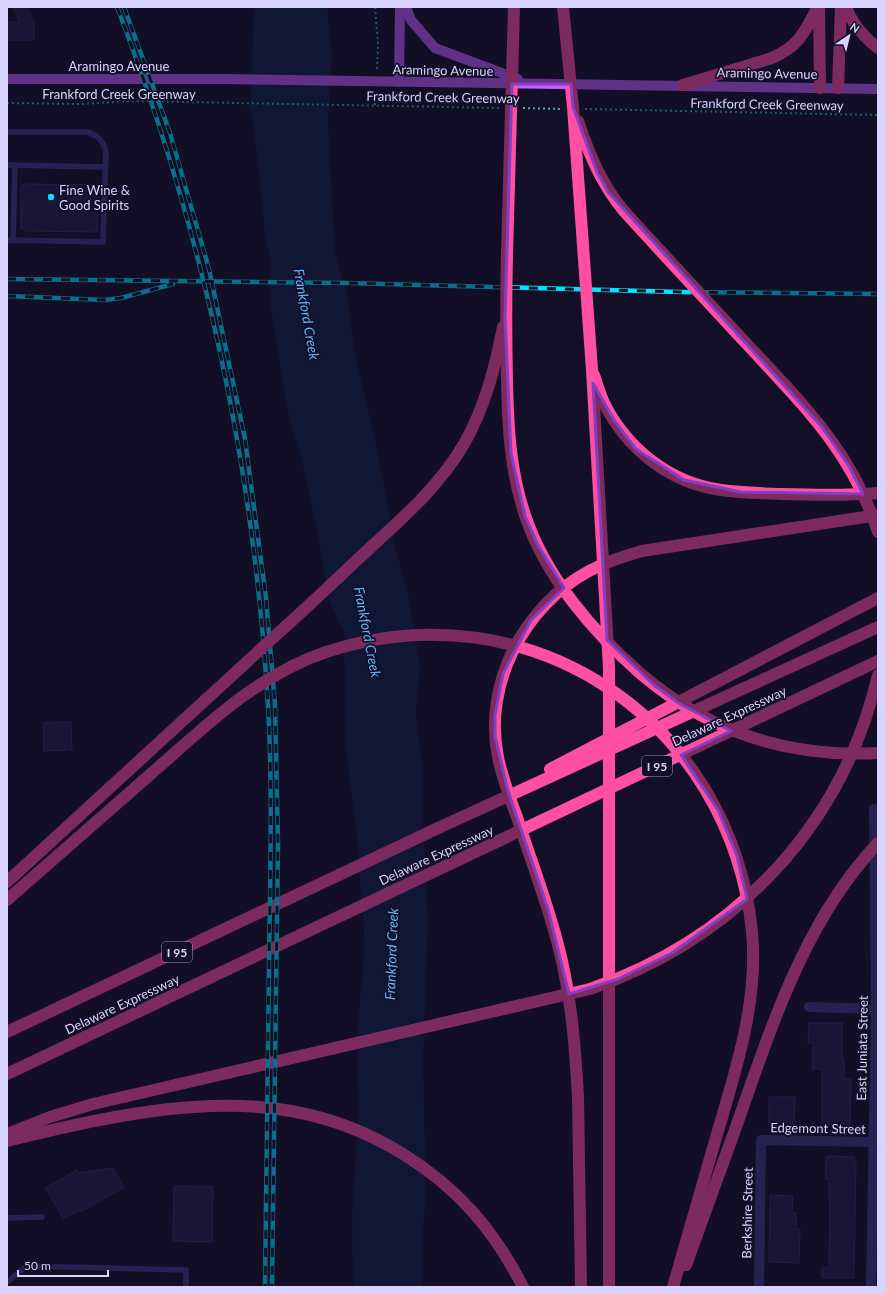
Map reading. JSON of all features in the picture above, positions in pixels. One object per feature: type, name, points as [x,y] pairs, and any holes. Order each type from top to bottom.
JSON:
[{"type":"highway","points":[[514,7],[505,318],[508,421],[516,484],[525,516],[538,545],[555,575],[578,606],[628,662],[680,704],[707,720],[759,741],[797,750],[827,754],[878,753]]},
{"type":"highway","points":[[563,7],[573,108],[592,370],[609,668],[609,1287]]},
{"type":"highway","points":[[683,85],[772,58],[785,52],[802,38],[819,7]]},
{"type":"highway","points":[[819,7],[820,88]]},
{"type":"highway","points":[[838,88],[842,7]]},
{"type":"highway","points":[[846,7],[856,25],[869,41],[878,48]]},
{"type":"highway","points":[[573,108],[597,172],[608,192],[821,426],[849,466],[871,512],[878,532]]},
{"type":"highway","points":[[7,882],[405,517],[429,491],[464,444],[476,420],[487,393],[495,367],[505,318]]},
{"type":"highway","points":[[592,370],[604,403],[625,436],[641,453],[667,472],[696,484],[720,490],[832,495],[878,493]]},
{"type":"highway","points":[[581,1287],[578,1097],[573,1026],[564,969],[548,909],[502,775],[495,736],[495,715],[498,694],[506,668],[520,637],[531,620],[558,593],[584,574],[604,563],[642,552],[878,515]]},
{"type":"highway","points":[[436,829],[693,693],[878,598]]},
{"type":"highway","name":"Delaware Expressway","points":[[7,1032],[436,829],[878,627]]},
{"type":"highway","points":[[7,900],[209,722],[253,688],[300,662],[326,652],[375,639],[424,634],[449,634],[497,641],[546,656],[582,673],[616,693],[635,708],[672,744],[704,786],[718,810],[737,856],[744,881],[752,934],[752,989],[742,1044],[673,1287]]},
{"type":"highway","name":"Delaware Expressway","points":[[7,1074],[878,661]]},
{"type":"highway","points":[[7,1134],[50,1117],[93,1104],[590,989],[618,979],[672,953],[693,940],[741,905],[781,864],[819,814],[844,772],[856,744],[866,719],[878,675]]},
{"type":"highway","points":[[678,1287],[782,1001],[797,965],[833,902],[852,874],[878,843]]},
{"type":"highway","points":[[7,1141],[86,1123],[131,1115],[210,1107],[264,1108],[290,1111],[342,1124],[394,1149],[442,1181],[463,1200],[489,1231],[512,1265],[523,1287]]},
{"type":"main road","points":[[398,82],[400,7]]},
{"type":"main road","points":[[406,7],[411,20],[435,48],[533,84]]},
{"type":"main road","name":"Aramingo Avenue","points":[[7,79],[358,80],[398,82],[878,89]]},
{"type":"street","name":"East Juniata Street","points":[[871,1287],[876,1179],[874,1142],[877,1009],[876,809]]},
{"type":"street","points":[[809,1007],[877,1009]]},
{"type":"street","name":"Edgemont Street","points":[[761,1140],[874,1142]]},
{"type":"street","name":"Berkshire Street","points":[[759,1287],[761,1140]]},
{"type":"lane","points":[[7,132],[93,134],[98,136],[105,147],[103,242],[10,240],[15,165]]},
{"type":"lane","points":[[7,165],[105,167]]},
{"type":"lane","points":[[7,1218],[42,1217]]},
{"type":"lane","points":[[7,1282],[27,1266],[186,1270],[186,1287]]},
{"type":"path","points":[[375,7],[378,21],[377,54]]},
{"type":"path","name":"Frankford Creek Greenway","points":[[7,103],[80,104],[132,101],[504,108]]},
{"type":"path","name":"Frankford Creek Greenway","points":[[520,108],[878,115]]},
{"type":"highlighted area","points":[[512,84],[571,84],[573,107],[597,172],[608,192],[821,426],[849,466],[863,494],[741,492],[684,480],[636,449],[614,420],[593,383],[607,640],[655,686],[680,704],[731,731],[681,755],[718,810],[737,856],[747,899],[672,953],[618,979],[569,994],[548,909],[508,791],[495,736],[495,715],[503,674],[531,620],[564,588],[538,545],[525,516],[511,453],[505,318]]},
{"type":"water","name":"Frankford Creek","points":[[254,7],[327,7],[332,54],[328,122],[335,254],[347,294],[355,354],[377,448],[395,547],[409,597],[420,665],[416,712],[423,774],[422,808],[428,924],[423,1057],[426,1194],[422,1246],[423,1287],[353,1287],[352,1218],[358,1113],[357,1029],[363,972],[364,930],[357,838],[346,751],[344,632],[329,600],[317,529],[302,461],[287,409],[270,303],[270,256],[266,243],[253,119],[250,110]]},
{"type":"building","points":[[13,7],[27,7],[34,23],[34,40],[7,40],[7,22],[20,22]]},
{"type":"building","points":[[24,184],[95,185],[98,187],[97,232],[25,231],[21,228],[21,186]]},
{"type":"building","points":[[71,722],[72,750],[44,751],[43,723]]},
{"type":"building","points":[[809,1023],[842,1023],[842,1059],[844,1059],[844,1079],[851,1079],[850,1125],[822,1124],[822,1069],[812,1069],[813,1044],[808,1043]]},
{"type":"building","points":[[769,1097],[795,1097],[794,1125],[769,1125]]},
{"type":"building","points":[[826,1157],[854,1157],[854,1161],[856,1162],[854,1278],[822,1278],[822,1268],[829,1267],[830,1201],[829,1180],[825,1179]]},
{"type":"building","points":[[113,1168],[124,1187],[80,1212],[79,1210],[63,1219],[46,1188],[77,1170],[78,1173]]},
{"type":"building","points":[[174,1186],[213,1187],[212,1242],[173,1241]]},
{"type":"building","points":[[770,1195],[793,1196],[792,1213],[796,1213],[796,1229],[800,1229],[799,1263],[769,1262]]},
{"type":"railway","points":[[117,7],[148,92],[175,177],[199,263],[220,350],[237,438],[251,527],[261,616],[270,739],[271,804],[265,1287]]},
{"type":"railway","points":[[124,7],[170,133],[209,269],[245,439],[266,598],[275,705],[278,843],[272,1287]]},
{"type":"railway","points":[[7,279],[348,283],[679,292],[878,294]]},
{"type":"railway","points":[[7,296],[104,300],[121,298],[173,284]]},
{"type":"place","name":"Fine Wine & Good Spirits","points":[[51,197]]}]
